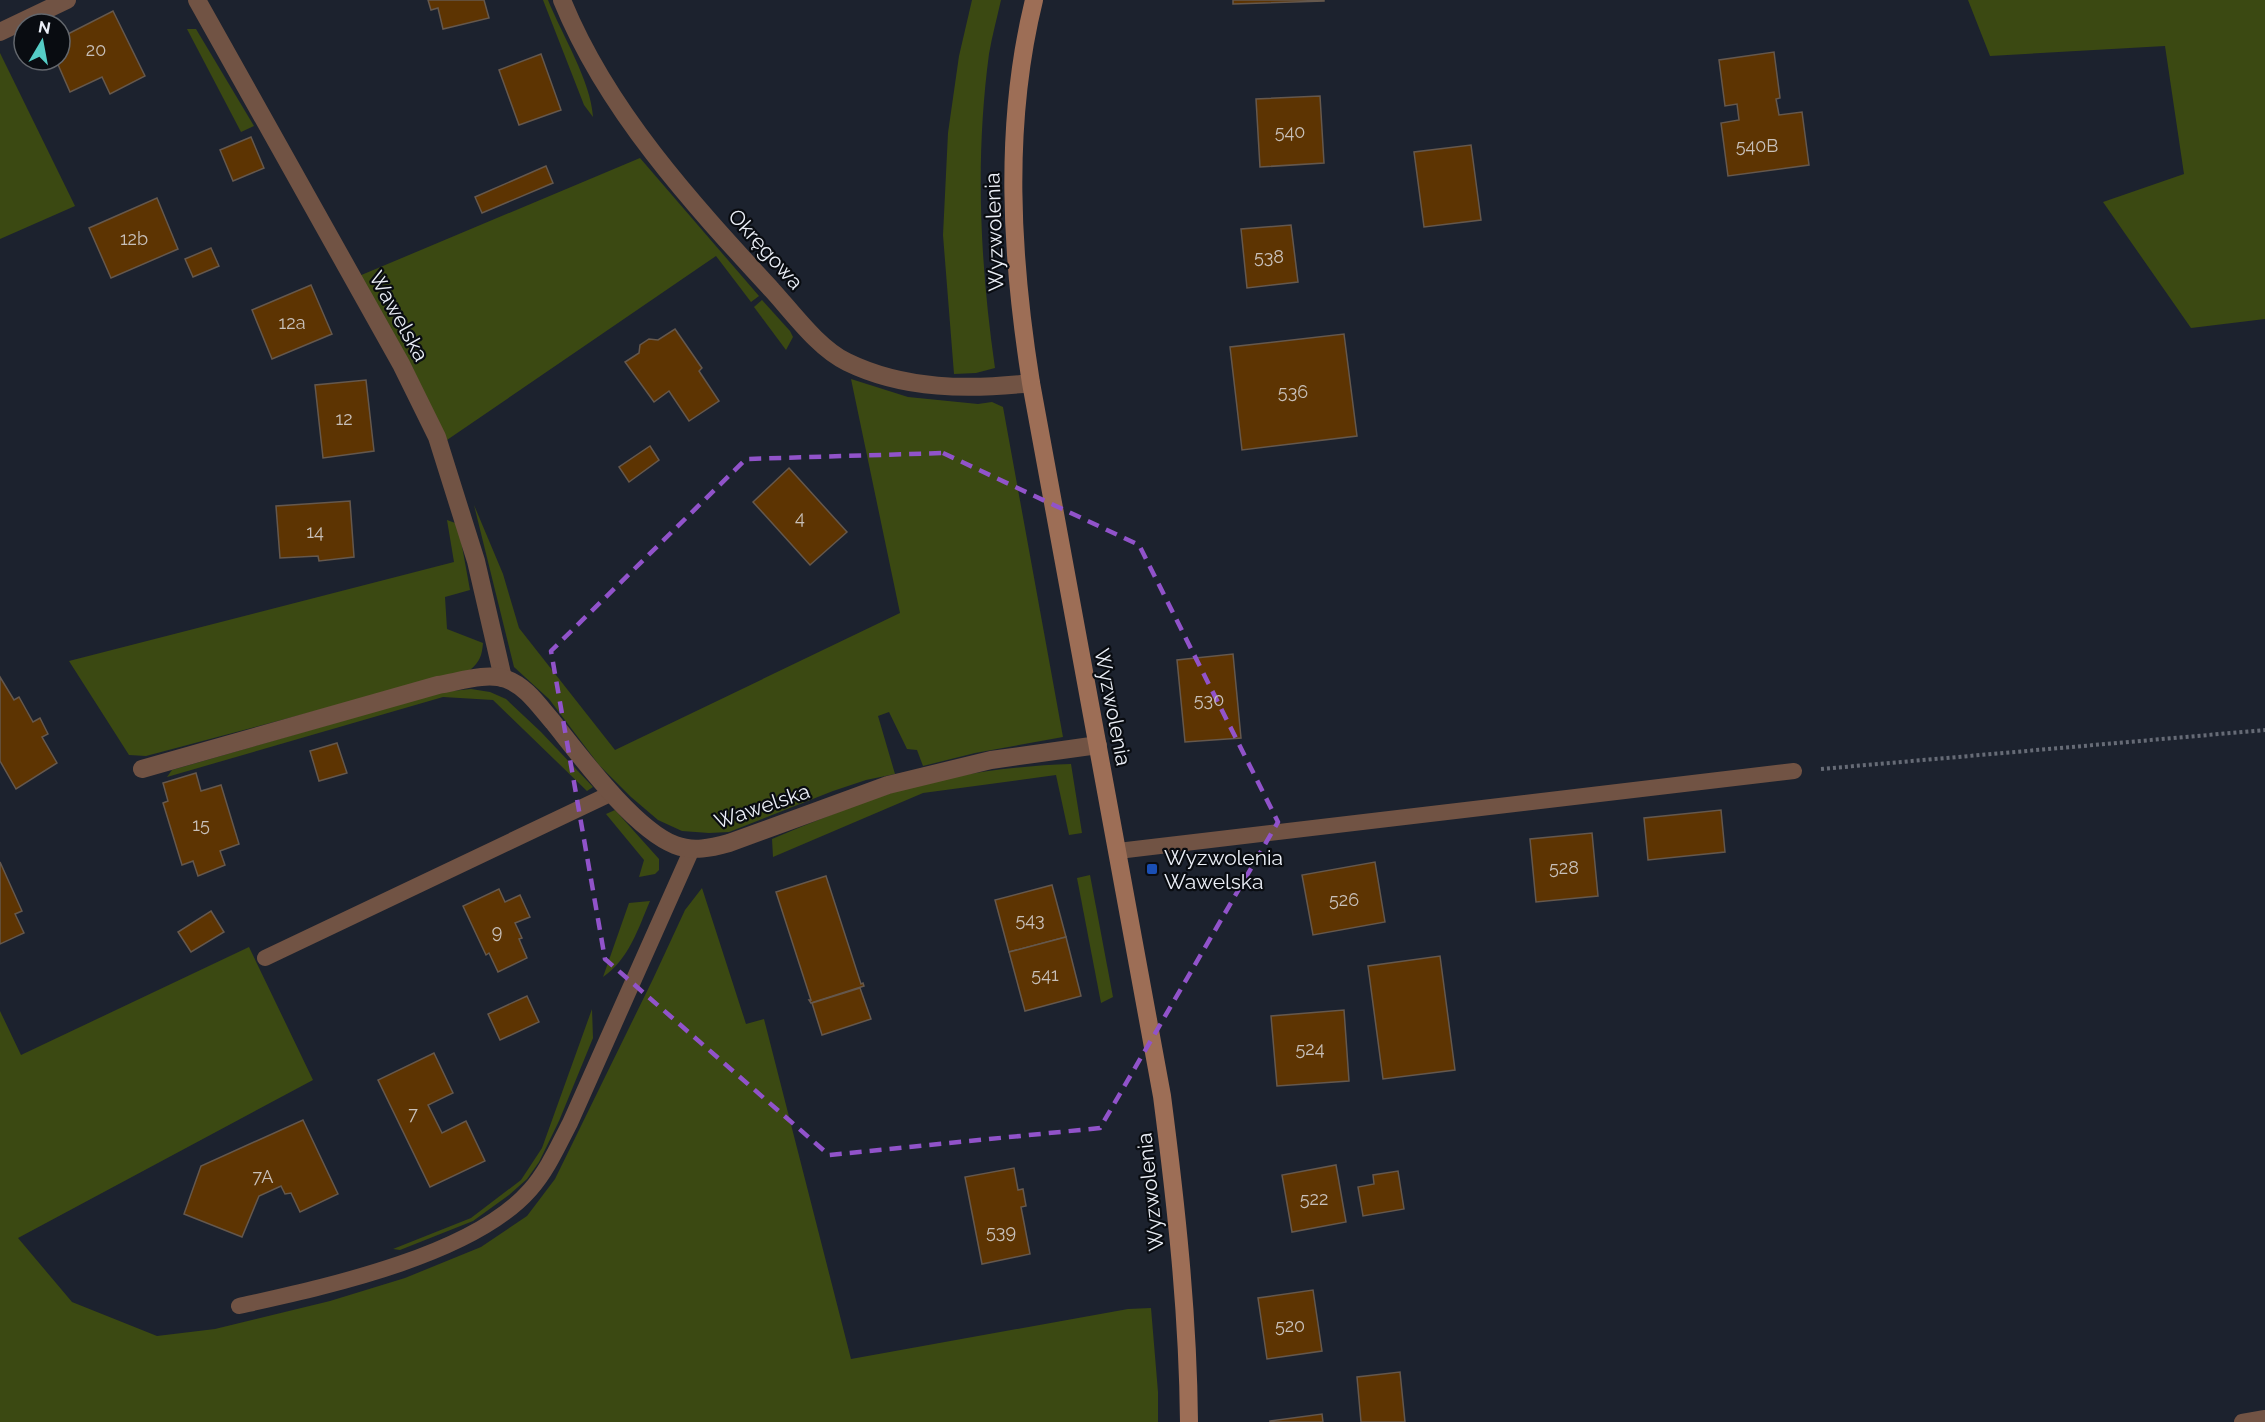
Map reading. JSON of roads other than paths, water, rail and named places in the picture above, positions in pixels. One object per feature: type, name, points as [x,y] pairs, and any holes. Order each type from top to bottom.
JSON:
[{"type":"street","points":[[0,32],[67,0]]},
{"type":"street","name":"Wawelska","points":[[197,0],[401,364],[437,437],[476,561],[503,678],[516,683],[532,697],[612,793],[649,829],[676,846],[692,849],[709,848],[729,843],[888,785],[991,760],[1098,745]]},
{"type":"street","name":"Okręgowa","points":[[562,0],[589,58],[654,154],[719,233],[824,346],[845,361],[872,373],[899,380],[958,387],[1030,383]]},
{"type":"street","name":"Wyzwolenia","points":[[1034,0],[1019,89],[1013,177],[1017,286],[1030,383],[1162,1096],[1174,1188],[1185,1315],[1189,1422]]},
{"type":"street","points":[[142,769],[438,685],[484,678],[503,678]]},
{"type":"lane","points":[[1118,851],[1794,771]]},
{"type":"lane","points":[[266,958],[612,793]]},
{"type":"lane","points":[[239,1306],[330,1285],[403,1262],[468,1236],[505,1213],[530,1190],[548,1165],[570,1123],[692,849]]},
{"type":"lane","points":[[2242,1422],[2265,1418]]},
{"type":"place","name":"Wyzwolenia Wawelska","points":[[1152,869]]}]
